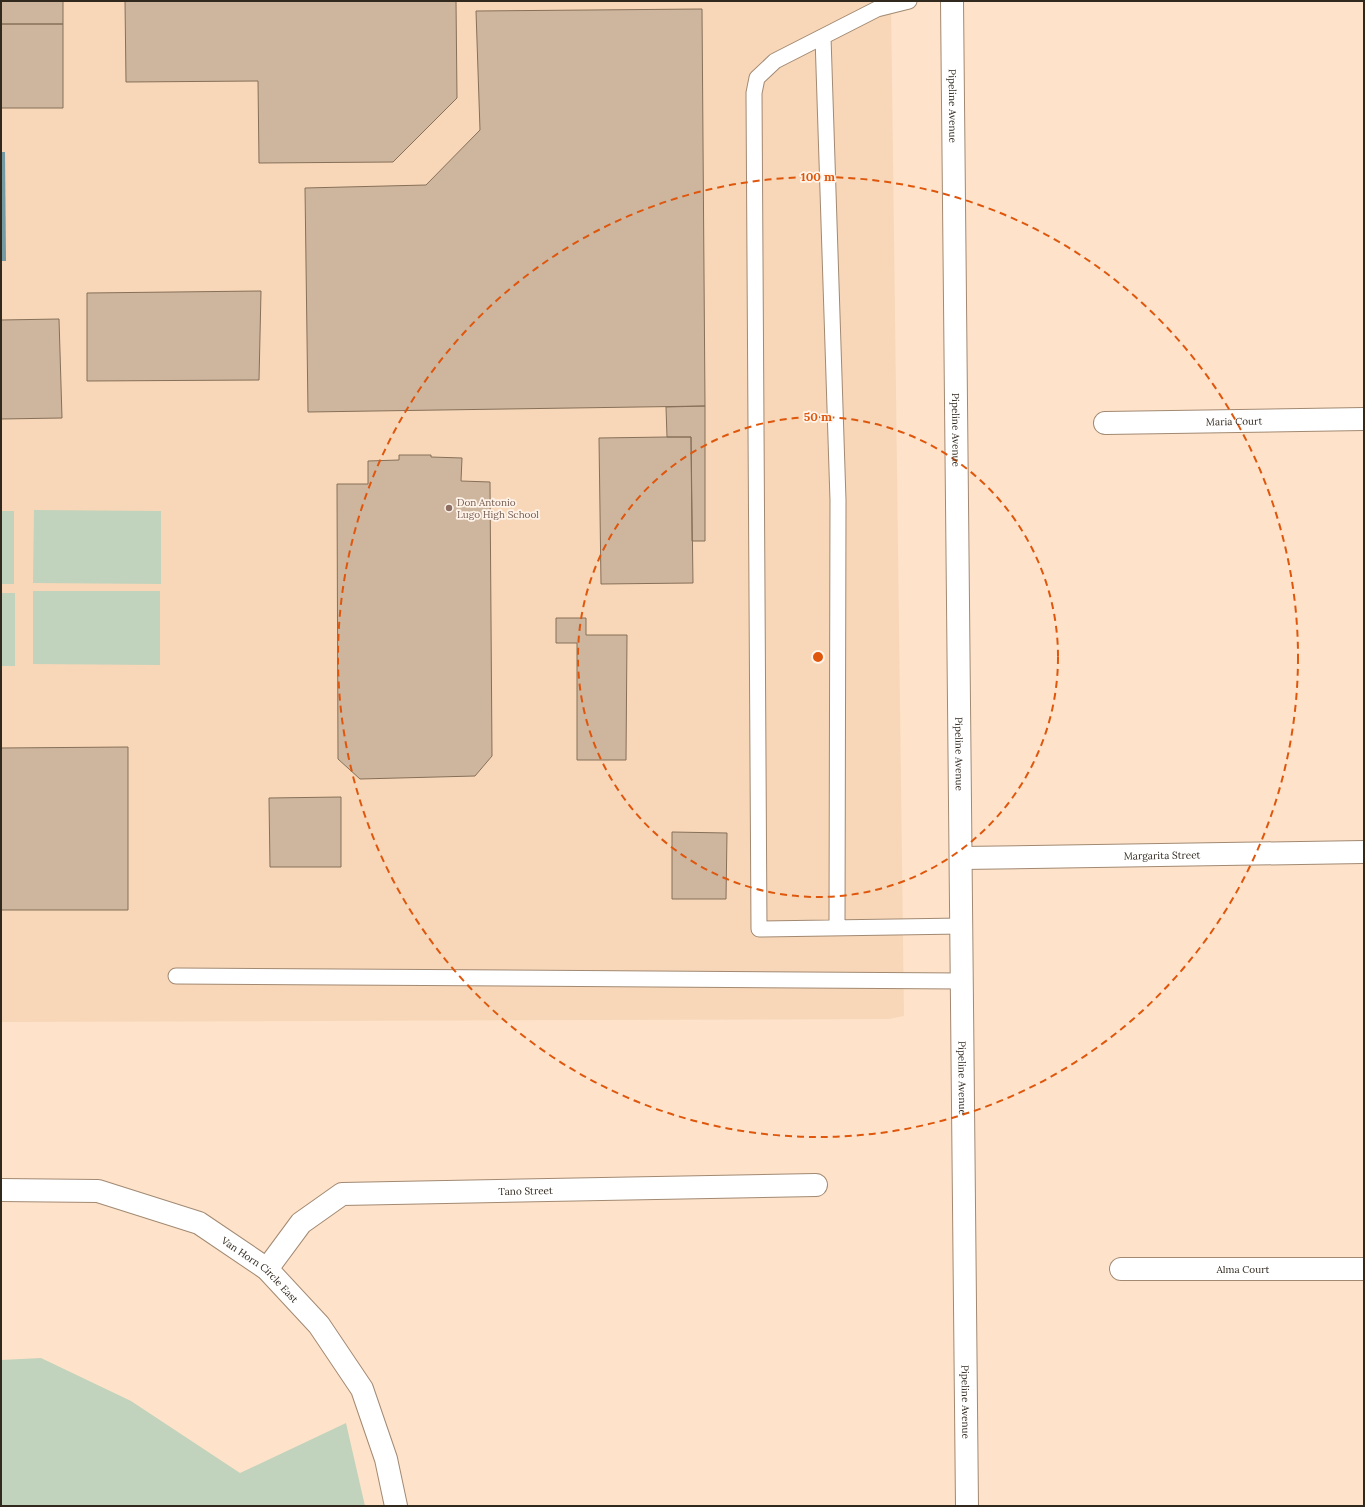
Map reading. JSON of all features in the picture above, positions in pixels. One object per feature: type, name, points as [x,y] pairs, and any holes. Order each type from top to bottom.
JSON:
[{"type":"street","name":"Pipeline Avenue","points":[[952,1],[967,1506]]},
{"type":"street","name":"Maria Court","points":[[1105,423],[1364,419]]},
{"type":"street","name":"Margarita Street","points":[[961,858],[1364,852]]},
{"type":"street","name":"Tano Street","points":[[267,1269],[302,1222],[342,1194],[816,1185]]},
{"type":"street","name":"Van Horn Circle East","points":[[1,1190],[98,1191],[199,1222],[267,1269],[319,1325],[362,1389],[386,1459],[396,1506]]},
{"type":"street","name":"Alma Court","points":[[1122,1269],[1364,1269]]},
{"type":"lane","points":[[909,1],[876,9],[775,60],[757,78],[754,93],[759,929],[962,926]]},
{"type":"lane","points":[[823,36],[838,500],[837,927]]},
{"type":"lane","points":[[176,976],[962,981]]},
{"type":"shaded area","name":"Don Antonio Lugo High School","points":[[1,1],[891,1],[904,1016],[889,1019],[1,1022]]},
{"type":"green space","points":[[34,510],[161,511],[161,584],[33,583]]},
{"type":"green space","points":[[1,511],[14,511],[14,584],[1,584]]},
{"type":"green space","points":[[33,591],[160,591],[160,665],[33,664]]},
{"type":"green space","points":[[1,593],[15,593],[15,666],[1,666]]},
{"type":"green space","points":[[41,1358],[131,1401],[240,1473],[346,1423],[365,1506],[1,1506],[1,1360]]},
{"type":"water","points":[[1,152],[5,152],[6,261],[1,261]]},
{"type":"building","points":[[1,1],[63,1],[63,24],[1,24]]},
{"type":"building","points":[[125,1],[456,1],[457,98],[393,162],[259,163],[258,81],[126,82]]},
{"type":"building","points":[[702,9],[705,406],[308,412],[305,188],[426,185],[480,130],[476,11]]},
{"type":"building","points":[[1,24],[63,24],[63,108],[1,108]]},
{"type":"building","points":[[261,291],[259,380],[87,381],[87,293]]},
{"type":"building","points":[[59,319],[62,418],[1,419],[1,320]]},
{"type":"building","points":[[705,406],[705,541],[692,541],[691,437],[667,437],[666,407]]},
{"type":"building","points":[[691,437],[693,583],[601,584],[599,438]]},
{"type":"building","points":[[399,455],[431,455],[431,457],[462,458],[461,481],[490,482],[492,756],[475,776],[360,779],[338,759],[337,484],[368,484],[368,461],[399,460]]},
{"type":"building","points":[[556,618],[586,618],[586,635],[627,635],[626,760],[577,760],[577,643],[556,643]]},
{"type":"building","points":[[128,747],[128,910],[1,910],[1,748]]},
{"type":"building","points":[[341,797],[341,867],[270,867],[269,798]]},
{"type":"building","points":[[672,832],[727,833],[726,899],[672,899]]},
{"type":"place","name":"Don Antonio Lugo High School","points":[[449,508]]}]
